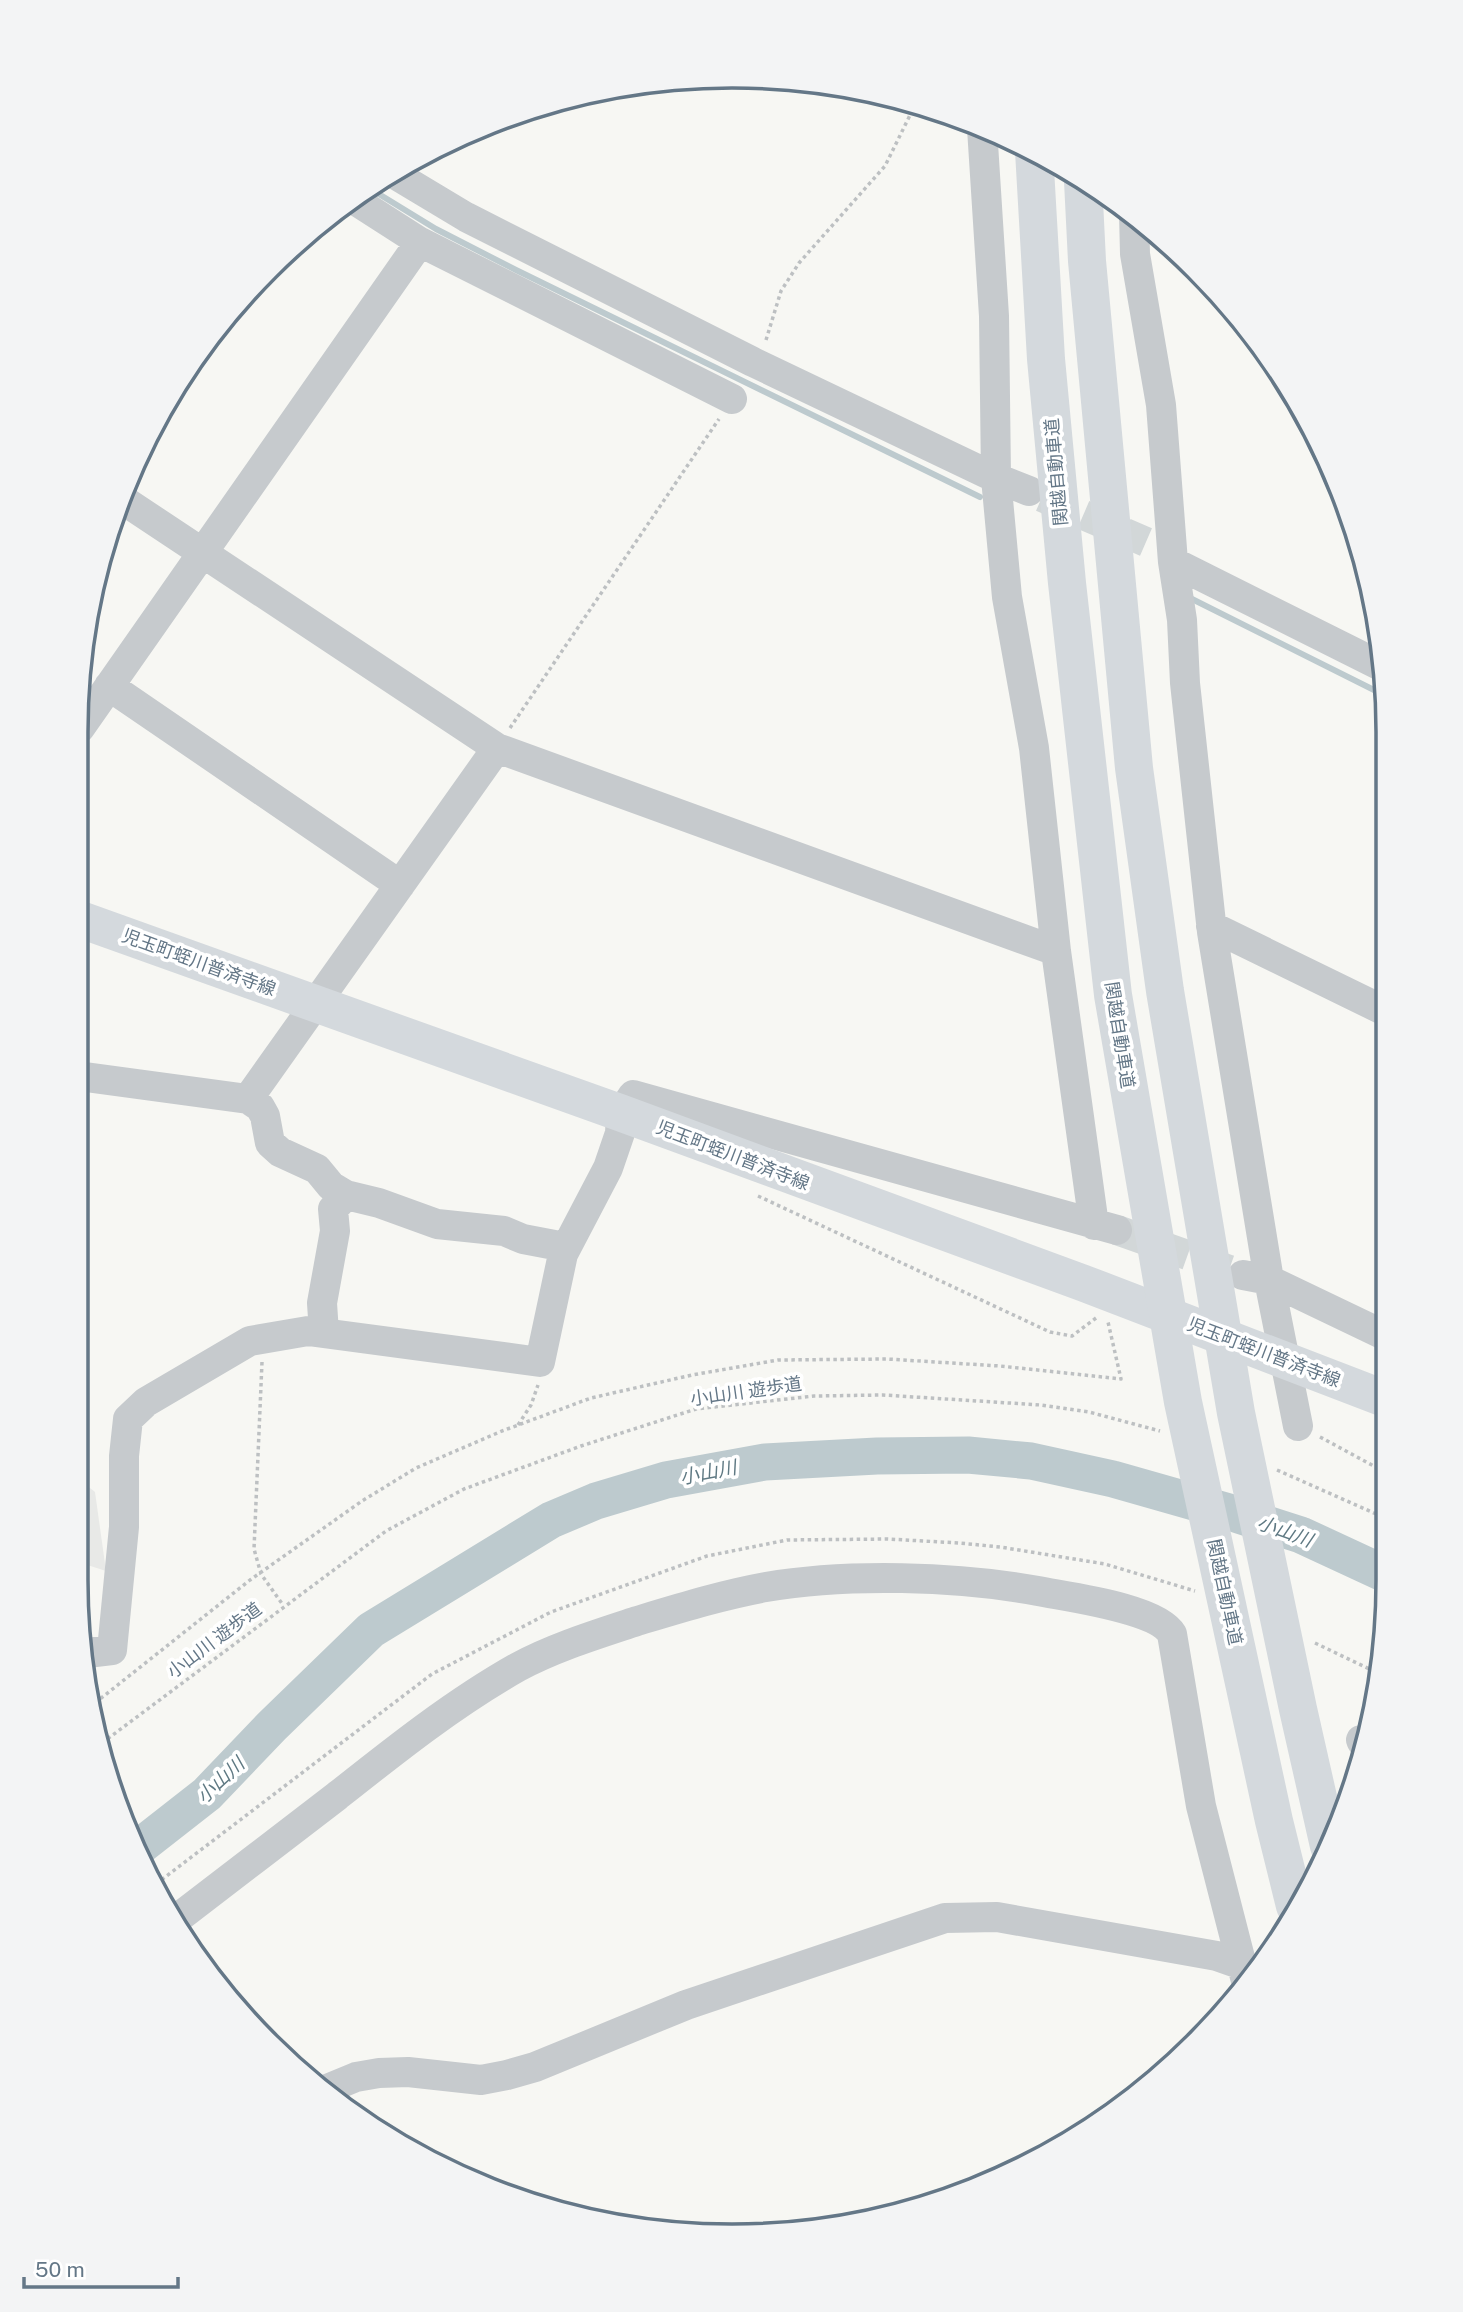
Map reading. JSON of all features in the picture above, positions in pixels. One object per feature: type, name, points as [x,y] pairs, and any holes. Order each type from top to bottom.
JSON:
[{"type":"highway","name":"関越自動車道","points":[[1035,164],[1046,359],[1067,583],[1112,982],[1145,1191],[1174,1417],[1248,1694],[1292,1896]]},
{"type":"highway","points":[[1084,193],[1087,261],[1134,768],[1165,991],[1236,1413],[1325,1829]]},
{"type":"main road","name":"児玉町蛭川普済寺線","points":[[88,922],[621,1113],[1083,1283],[1376,1395]]},
{"type":"street","points":[[92,1652],[112,1650],[124,1527],[124,1456],[128,1419],[146,1402],[250,1341],[308,1331],[540,1362],[565,1247],[608,1168],[620,1133],[621,1113],[633,1095],[1105,1227],[1056,951],[1034,748],[1007,597],[996,478],[994,316],[983,139]]},
{"type":"street","points":[[402,179],[466,218],[753,362],[996,478],[1029,491]]},
{"type":"street","points":[[362,205],[420,242],[732,400]]},
{"type":"street","points":[[1134,229],[1135,254],[1161,405],[1164,548],[1182,620],[1185,683],[1212,926],[1256,1277],[1298,1426]]},
{"type":"street","points":[[88,716],[420,242]]},
{"type":"street","points":[[130,504],[497,748],[1056,951]]},
{"type":"street","points":[[1164,548],[1371,661]]},
{"type":"street","points":[[109,686],[400,885]]},
{"type":"street","points":[[248,1099],[497,748]]},
{"type":"street","points":[[1212,926],[1376,1007]]},
{"type":"street","points":[[88,1077],[248,1099],[260,1107],[265,1116],[270,1143],[279,1152],[317,1169],[331,1186],[346,1195],[379,1203],[437,1224],[504,1231],[523,1239],[565,1247]]},
{"type":"street","points":[[324,1333],[322,1303],[335,1231],[333,1209],[346,1195]]},
{"type":"street","points":[[1256,1277],[1376,1331]]},
{"type":"street","points":[[182,1915],[382,1760],[473,1694],[509,1673],[572,1644],[724,1595],[769,1587],[828,1580],[933,1580],[1017,1587],[1100,1604],[1156,1620],[1167,1626],[1172,1634],[1201,1806],[1246,1967]]},
{"type":"street","points":[[333,2086],[356,2077],[408,2071],[481,2080],[507,2075],[535,2067],[686,2005],[945,1918],[997,1917],[1217,1956],[1243,1971]]},
{"type":"path","points":[[753,362],[770,333],[781,291],[799,263],[885,166],[911,113]]},
{"type":"path","points":[[497,748],[732,400]]},
{"type":"path","points":[[99,1700],[250,1580],[362,1501],[416,1468],[591,1398],[692,1375],[778,1360],[887,1359],[1000,1366],[1121,1380],[1105,1312],[1072,1336],[1050,1332],[753,1194]]},
{"type":"path","points":[[262,1339],[254,1549],[261,1574],[284,1605]]},
{"type":"path","points":[[518,1425],[531,1405],[539,1382],[540,1362]]},
{"type":"path","name":"小山川 遊歩道","points":[[107,1739],[386,1531],[464,1489],[582,1446],[696,1409],[814,1396],[883,1395],[1174,1417]]},
{"type":"path","points":[[1298,1426],[1376,1467]]},
{"type":"path","points":[[1269,1467],[1376,1514]]},
{"type":"path","points":[[162,1880],[432,1674],[551,1612],[706,1556],[787,1541],[888,1539],[959,1543],[1105,1564],[1204,1595]]},
{"type":"path","points":[[1315,1643],[1369,1669]]},
{"type":"shaded area","points":[[88,1486],[95,1492],[106,1571],[88,1565]]},
{"type":"waterway","points":[[378,194],[436,229],[516,270],[980,497]]},
{"type":"waterway","points":[[1190,598],[1374,690]]},
{"type":"waterway","name":"小山川","points":[[144,1843],[207,1794],[272,1726],[371,1630],[551,1520],[596,1501],[666,1480],[765,1462],[877,1456],[968,1455],[1031,1461],[1113,1479],[1229,1512],[1301,1535],[1376,1570]]},
{"type":"tunnel","points":[[1042,497],[1146,542]]},
{"type":"tunnel","points":[[1117,1230],[1229,1270]]}]
